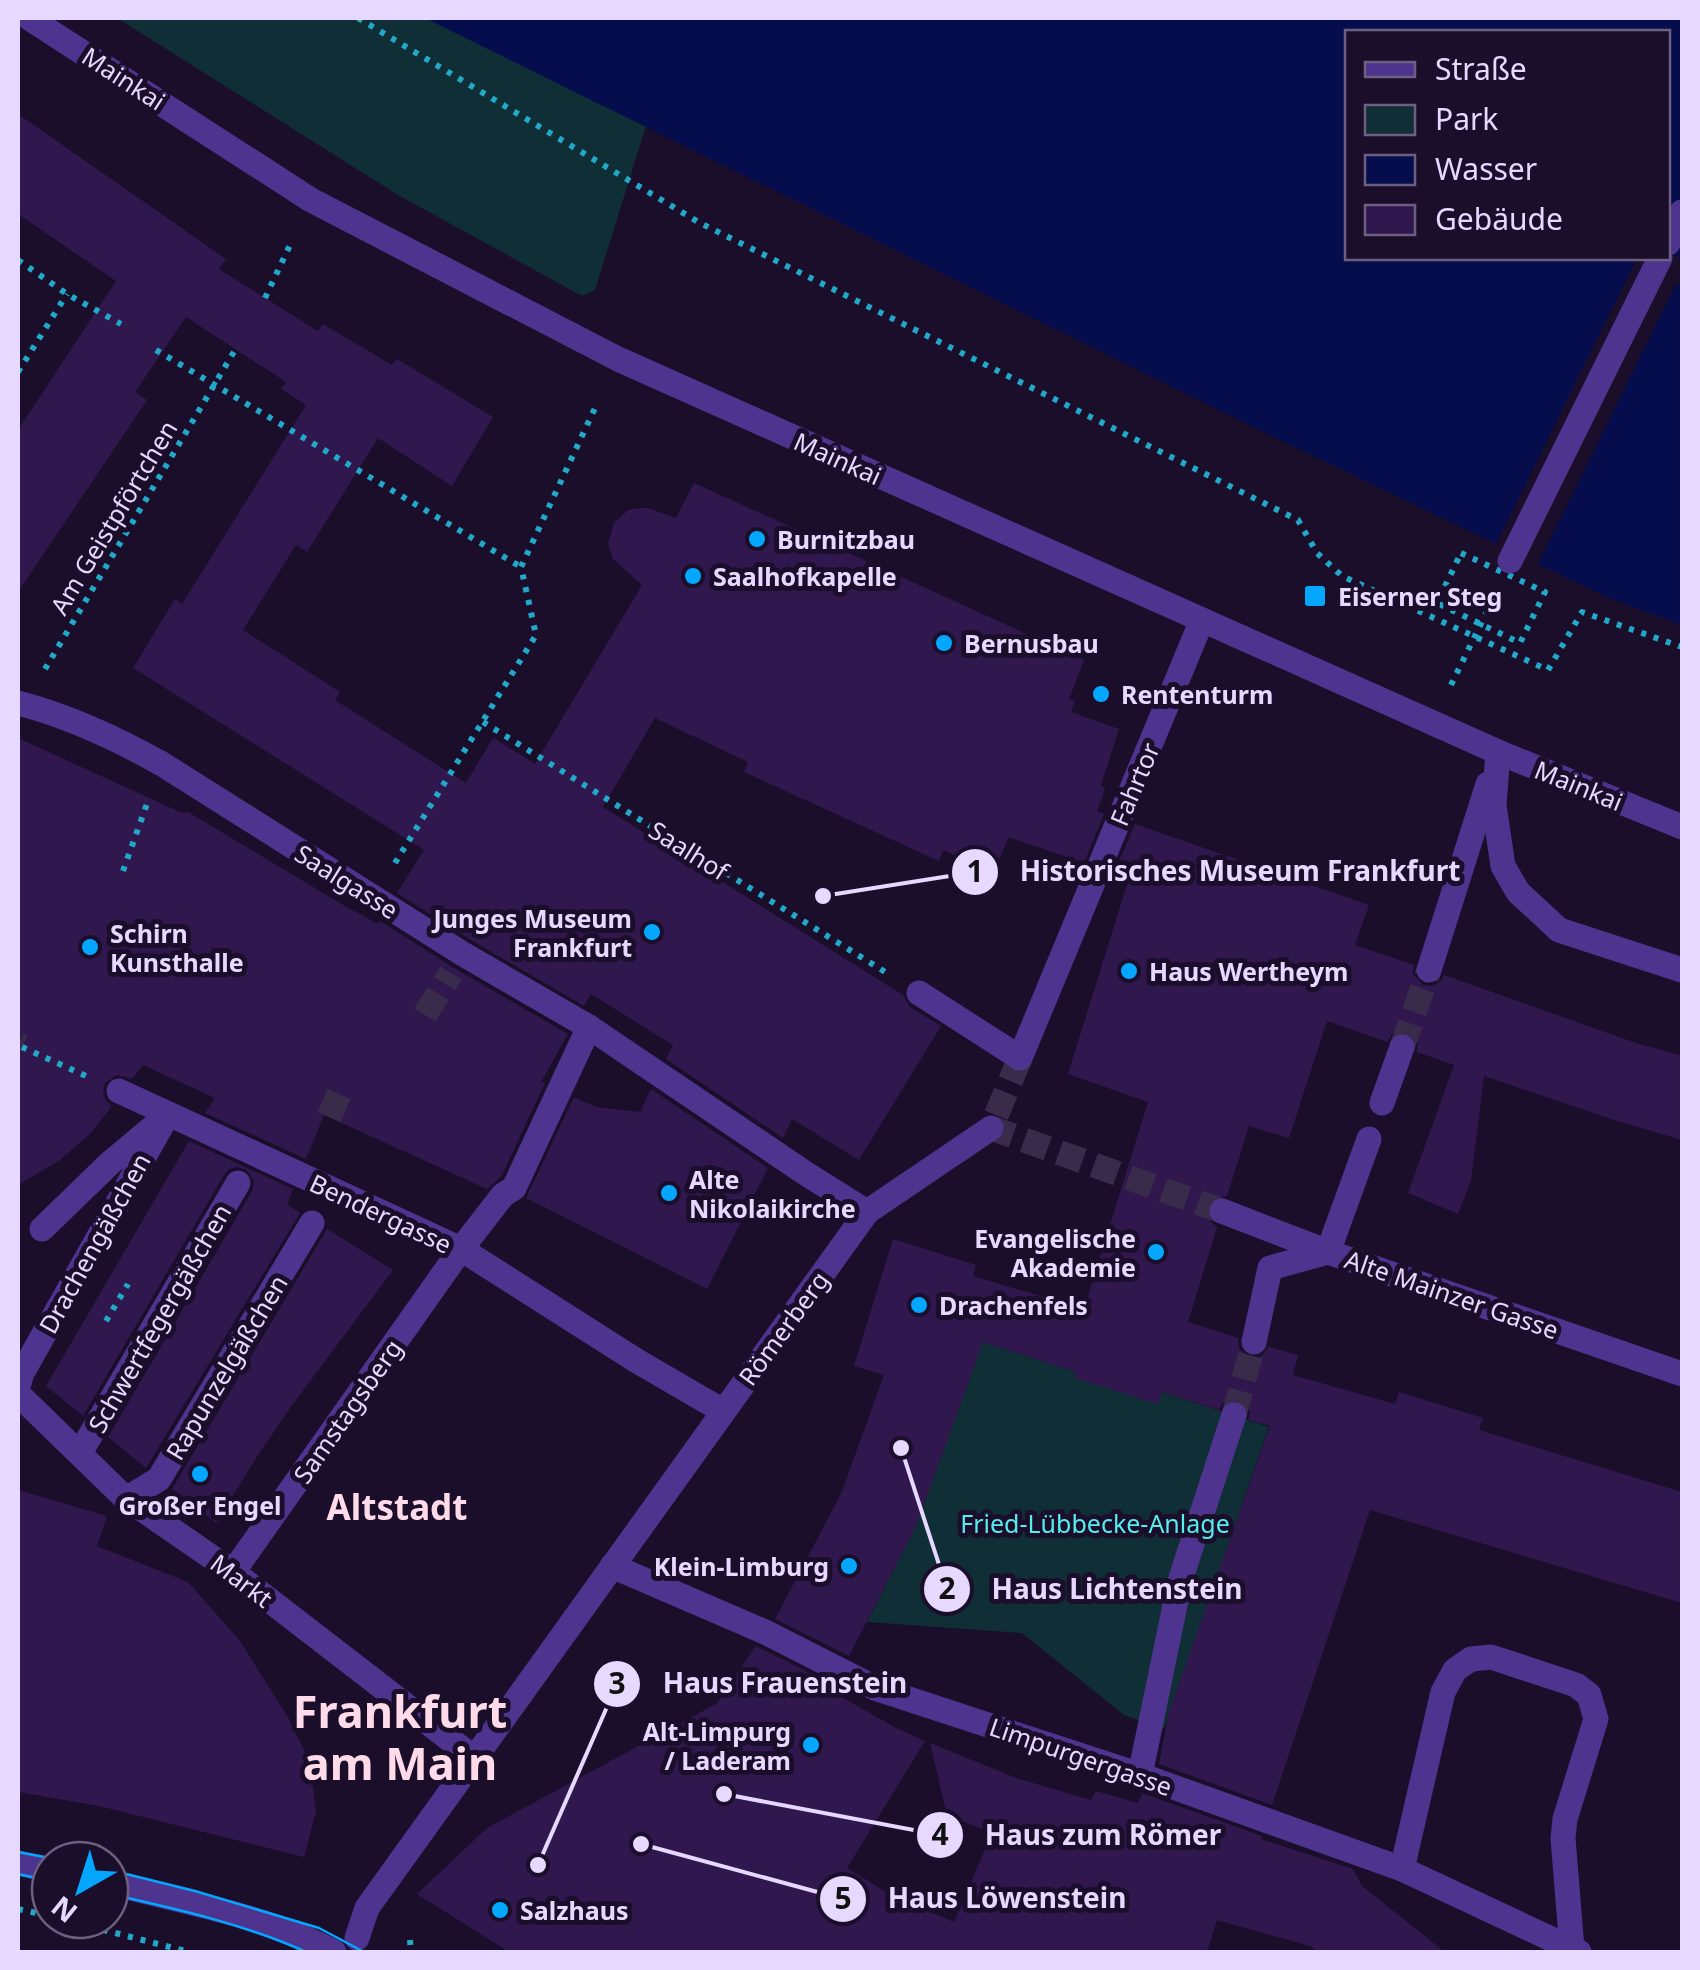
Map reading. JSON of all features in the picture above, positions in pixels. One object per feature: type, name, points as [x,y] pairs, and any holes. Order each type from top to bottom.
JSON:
[{"type":"street","name":"Mainkai","points":[[30,18],[311,200],[618,359],[1498,752],[1682,827]]},
{"type":"street","points":[[1670,239],[1682,212]]},
{"type":"street","points":[[1510,561],[1659,260]]},
{"type":"street","name":"Fahrtor","points":[[919,993],[1020,1058],[1202,620]]},
{"type":"street","name":"Saalgasse","points":[[20,703],[109,736],[162,764],[457,964],[590,1027],[866,1212]]},
{"type":"street","points":[[1429,970],[1498,752]]},
{"type":"street","points":[[1498,752],[1494,805],[1503,866],[1518,892],[1559,930],[1682,970]]},
{"type":"street","name":"Samstagsberg","points":[[233,1572],[461,1249],[514,1188],[590,1027]]},
{"type":"street","points":[[1382,1103],[1402,1047]]},
{"type":"street","name":"Bendergasse","points":[[118,1091],[461,1249],[723,1412]]},
{"type":"street","points":[[42,1229],[168,1114]]},
{"type":"street","name":"Drachengäßchen","points":[[19,1384],[168,1114]]},
{"type":"street","name":"Römerberg","points":[[356,1938],[367,1908],[866,1212],[992,1128]]},
{"type":"street","points":[[1254,1342],[1270,1268],[1328,1252],[1369,1139]]},
{"type":"street","name":"Schwertfegergäßchen","points":[[80,1453],[238,1183]]},
{"type":"street","name":"Alte Mainzer Gasse","points":[[1222,1211],[1328,1252],[1682,1374]]},
{"type":"street","name":"Rapunzelgäßchen","points":[[128,1498],[159,1479],[312,1224]]},
{"type":"street","name":"Markt","points":[[19,1384],[80,1453],[128,1498],[233,1572],[474,1758]]},
{"type":"street","points":[[1140,1775],[1180,1581],[1234,1415]]},
{"type":"street","name":"Limpurgergasse","points":[[612,1566],[765,1632],[875,1688],[1140,1775],[1402,1869],[1576,1951]]},
{"type":"street","name":"Limpurgergasse","points":[[1402,1869],[1443,1692],[1455,1670],[1471,1659],[1491,1657],[1576,1685],[1589,1696],[1596,1719],[1562,1838],[1576,1951]]},
{"type":"street","points":[[130,1888],[243,1918],[312,1940],[334,1952]]},
{"type":"path","points":[[358,18],[700,223],[1298,520],[1317,553],[1342,576],[1548,670],[1582,612],[1682,647]]},
{"type":"path","points":[[265,298],[290,245]]},
{"type":"path","points":[[18,260],[120,324]]},
{"type":"path","points":[[18,372],[67,294]]},
{"type":"path","points":[[156,350],[521,567]]},
{"type":"path","name":"Am Geistpförtchen","points":[[20,703],[235,350]]},
{"type":"path","points":[[367,906],[536,636],[521,567],[595,408]]},
{"type":"path","points":[[1461,553],[1545,592],[1520,643],[1480,624],[1436,604],[1461,553]]},
{"type":"path","points":[[1451,685],[1493,598]]},
{"type":"path","name":"Saalhof","points":[[483,722],[896,978]]},
{"type":"path","points":[[124,871],[149,799]]},
{"type":"path","points":[[22,1046],[118,1091]]},
{"type":"path","points":[[130,1937],[188,1952]]},
{"type":"path","points":[[410,1940],[411,1952]]},
{"type":"green space","points":[[117,18],[432,18],[646,126],[595,290],[582,296],[398,195]]},
{"type":"green space","name":"Fried-Lübbecke-Anlage","points":[[955,1333],[1076,1372],[1075,1378],[1157,1403],[1162,1392],[1269,1427],[1164,1729],[1124,1715],[1022,1633],[867,1622],[916,1526],[961,1402]]},
{"type":"water","points":[[425,18],[1682,18],[1682,259],[1670,252],[1670,30],[1345,30],[1345,260],[1632,260],[1675,285],[1682,284],[1682,625],[1609,598]]},
{"type":"pier","name":"Eiserner Steg","points":[[1636,260],[1678,280],[1536,568],[1494,548]]},
{"type":"building","points":[[18,114],[226,259],[219,269],[318,331],[323,324],[392,365],[397,359],[493,417],[452,486],[378,438],[307,552],[296,545],[243,630],[340,692],[335,700],[466,783],[493,738],[535,764],[642,585],[613,559],[608,544],[614,523],[628,510],[641,508],[676,518],[694,483],[1084,660],[1069,699],[1075,701],[1071,712],[1119,729],[1101,785],[1105,789],[1097,811],[1104,814],[1084,863],[1009,837],[994,871],[943,850],[939,861],[744,772],[748,762],[655,718],[603,807],[903,995],[910,1007],[941,1026],[859,1160],[792,1119],[783,1138],[666,1059],[673,1045],[591,994],[584,1006],[397,893],[424,850],[133,668],[175,599],[182,604],[306,405],[281,389],[286,382],[186,317],[135,392],[147,400],[18,592],[18,430],[116,281],[18,214]]},
{"type":"building","points":[[18,738],[182,813],[188,812],[568,1034],[541,1082],[545,1083],[501,1177],[487,1189],[324,1115],[306,1159],[205,1113],[215,1098],[143,1065],[132,1079],[117,1075],[105,1083],[103,1093],[112,1106],[89,1135],[60,1160],[18,1185]]},
{"type":"building","points":[[1135,824],[1369,905],[1355,945],[1414,965],[1413,974],[1423,985],[1433,986],[1444,975],[1682,1056],[1682,1140],[1484,1076],[1471,1181],[1458,1214],[1408,1193],[1454,1065],[1417,1052],[1418,1043],[1408,1032],[1398,1031],[1387,1042],[1327,1021],[1289,1138],[1249,1126],[1227,1196],[1213,1198],[1207,1206],[1209,1220],[1217,1227],[1188,1322],[1238,1338],[1239,1348],[1250,1358],[1260,1357],[1269,1347],[1298,1355],[1293,1375],[1395,1404],[1399,1392],[1483,1418],[1479,1430],[1682,1492],[1682,1603],[1370,1510],[1272,1805],[1159,1764],[1169,1712],[1270,1426],[1249,1420],[1250,1411],[1240,1400],[1230,1399],[1219,1410],[1162,1392],[1158,1404],[1074,1378],[1076,1372],[983,1342],[916,1526],[849,1656],[775,1619],[841,1494],[884,1375],[854,1366],[893,1239],[976,1265],[973,1276],[1084,1309],[1148,1102],[1068,1074],[1129,878],[1114,873]]},
{"type":"building","name":"Alte Nikolaikirche","points":[[651,1089],[768,1168],[707,1289],[526,1198],[574,1097],[596,1107],[640,1112]]},
{"type":"building","points":[[189,1141],[293,1189],[287,1204],[300,1213],[146,1468],[108,1437],[252,1191],[254,1182],[247,1170],[237,1167],[224,1175],[83,1416],[46,1386]]},
{"type":"building","points":[[327,1229],[393,1270],[290,1408],[216,1523],[172,1489]]},
{"type":"building","points":[[18,1490],[107,1516],[97,1546],[188,1582],[240,1641],[289,1719],[310,1763],[316,1811],[304,1857],[99,1806],[18,1792]]},
{"type":"building","points":[[756,1646],[834,1685],[831,1691],[925,1741],[847,1868],[896,1898],[954,1922],[992,1833],[947,1815],[930,1743],[1016,1778],[1091,1800],[1096,1791],[1138,1803],[1142,1793],[1353,1869],[1362,1886],[1445,1952],[1318,1952],[1310,1946],[1217,1920],[1207,1952],[509,1952],[417,1894],[487,1828],[716,1704]]},
{"type":"tunnel","points":[[1402,1047],[1429,970]]},
{"type":"tunnel","points":[[425,1015],[451,973]]},
{"type":"tunnel","points":[[18,1045],[22,1047]]},
{"type":"tunnel","points":[[1020,1058],[991,1128],[1222,1211]]},
{"type":"tunnel","points":[[329,1117],[340,1092]]},
{"type":"tunnel","points":[[1234,1415],[1254,1342]]},
{"type":"tram line","points":[[18,1852],[30,1854]]},
{"type":"tram line","points":[[18,1874],[30,1877]]},
{"type":"tram line","points":[[130,1875],[319,1928],[364,1952]]},
{"type":"tram line","points":[[130,1899],[234,1925],[306,1952]]},
{"type":"place","name":"Burnitzbau","points":[[757,539]]},
{"type":"place","name":"Saalhofkapelle","points":[[693,576]]},
{"type":"place","name":"Eiserner Steg","points":[[1315,596]]},
{"type":"place","name":"Bernusbau","points":[[944,643]]},
{"type":"place","name":"Rententurm","points":[[1101,694]]},
{"type":"place","name":"Historisches Museum Frankfurt","points":[[823,896]]},
{"type":"place","name":"Junges Museum Frankfurt","points":[[652,932]]},
{"type":"place","name":"Schirn Kunsthalle","points":[[90,947]]},
{"type":"place","name":"Haus Wertheym","points":[[1129,971]]},
{"type":"place","name":"Alte Nikolaikirche","points":[[669,1193]]},
{"type":"place","name":"Evangelische Akademie","points":[[1156,1252]]},
{"type":"place","name":"Drachenfels","points":[[919,1305]]},
{"type":"place","name":"Haus Lichtenstein","points":[[901,1448]]},
{"type":"place","name":"Großer Engel","points":[[200,1474]]},
{"type":"place","name":"Klein-Limburg","points":[[849,1566]]},
{"type":"place","name":"Alt-Limpurg / Laderam","points":[[811,1745]]},
{"type":"place","name":"Haus zum Römer","points":[[724,1794]]},
{"type":"place","name":"Haus Löwenstein","points":[[641,1844]]},
{"type":"place","name":"Haus Frauenstein","points":[[538,1865]]},
{"type":"place","name":"Salzhaus","points":[[500,1910]]},
{"type":"district","name":"Altstadt","points":[[397,1506]]},
{"type":"district","name":"Frankfurt am Main","points":[[400,1736]]}]
